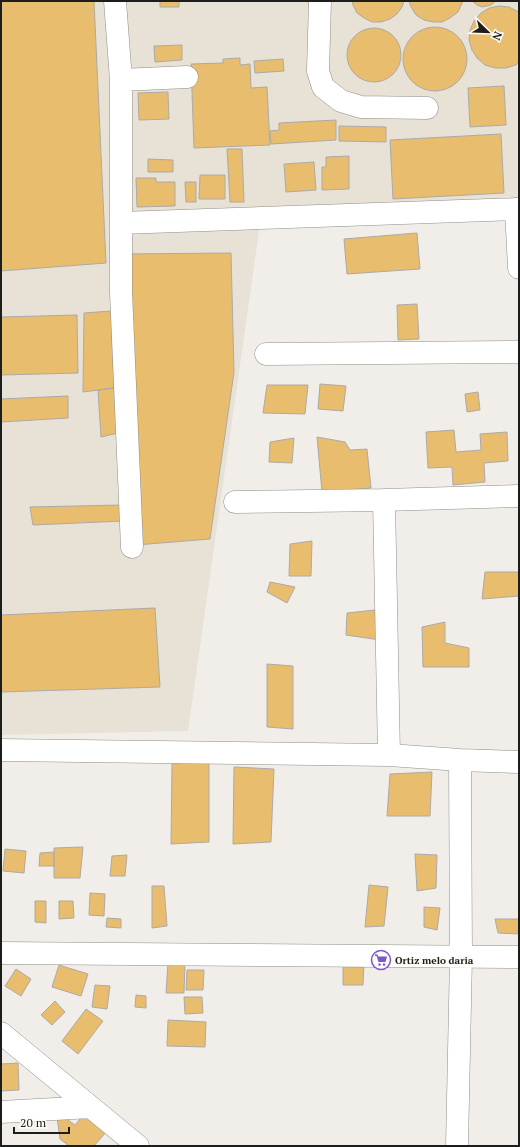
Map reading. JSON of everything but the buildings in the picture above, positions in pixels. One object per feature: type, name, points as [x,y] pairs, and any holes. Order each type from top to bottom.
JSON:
[{"type":"street","points":[[115,1],[121,80],[120,292],[132,547]]},
{"type":"street","points":[[320,1],[318,71],[323,87],[341,101],[361,107],[427,108]]},
{"type":"street","points":[[121,80],[187,77]]},
{"type":"street","points":[[121,223],[517,209],[519,268]]},
{"type":"street","points":[[266,354],[519,352]]},
{"type":"street","points":[[235,502],[519,496]]},
{"type":"street","points":[[384,500],[389,755]]},
{"type":"street","points":[[1,750],[389,755],[519,762]]},
{"type":"street","points":[[457,1146],[461,956],[460,760]]},
{"type":"street","points":[[1,953],[461,956],[519,958]]},
{"type":"street","points":[[1,1033],[138,1146]]},
{"type":"street","points":[[1,1112],[91,1107]]},
{"type":"shaded area","points":[[1,1],[519,1],[519,198],[262,210],[188,731],[1,735]]},
{"type":"place","name":"Ortiz melo daria","points":[[381,960]]}]
